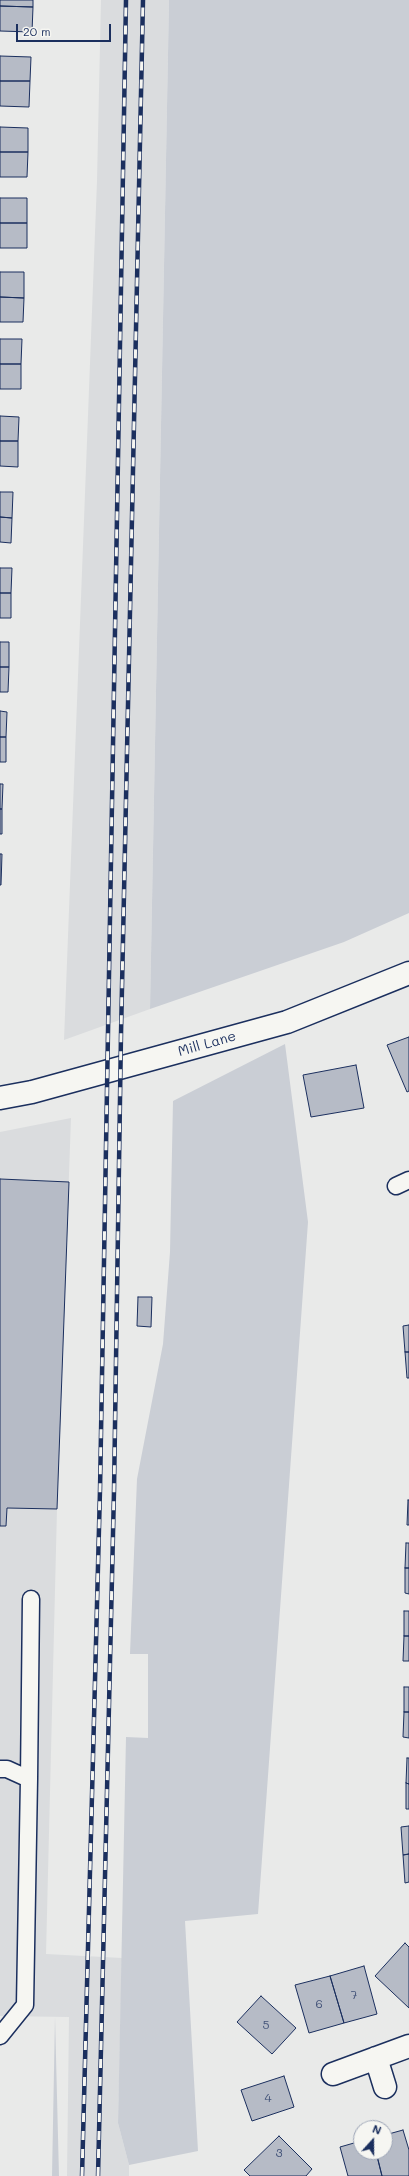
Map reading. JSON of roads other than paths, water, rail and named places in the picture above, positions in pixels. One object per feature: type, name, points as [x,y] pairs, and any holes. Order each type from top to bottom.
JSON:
[{"type":"street","name":"Mill Lane","points":[[0,1098],[39,1090],[287,1022],[409,973]]},
{"type":"street","points":[[333,2074],[409,2046]]},
{"type":"street","points":[[376,2058],[385,2087]]},
{"type":"lane","points":[[0,2036],[25,2004],[31,1599]]},
{"type":"lane","points":[[0,1769],[7,1769],[29,1779]]},
{"type":"railway","points":[[82,2176],[100,1490],[126,0]]},
{"type":"railway","points":[[98,2176],[114,1491],[121,1034],[143,0]]}]
